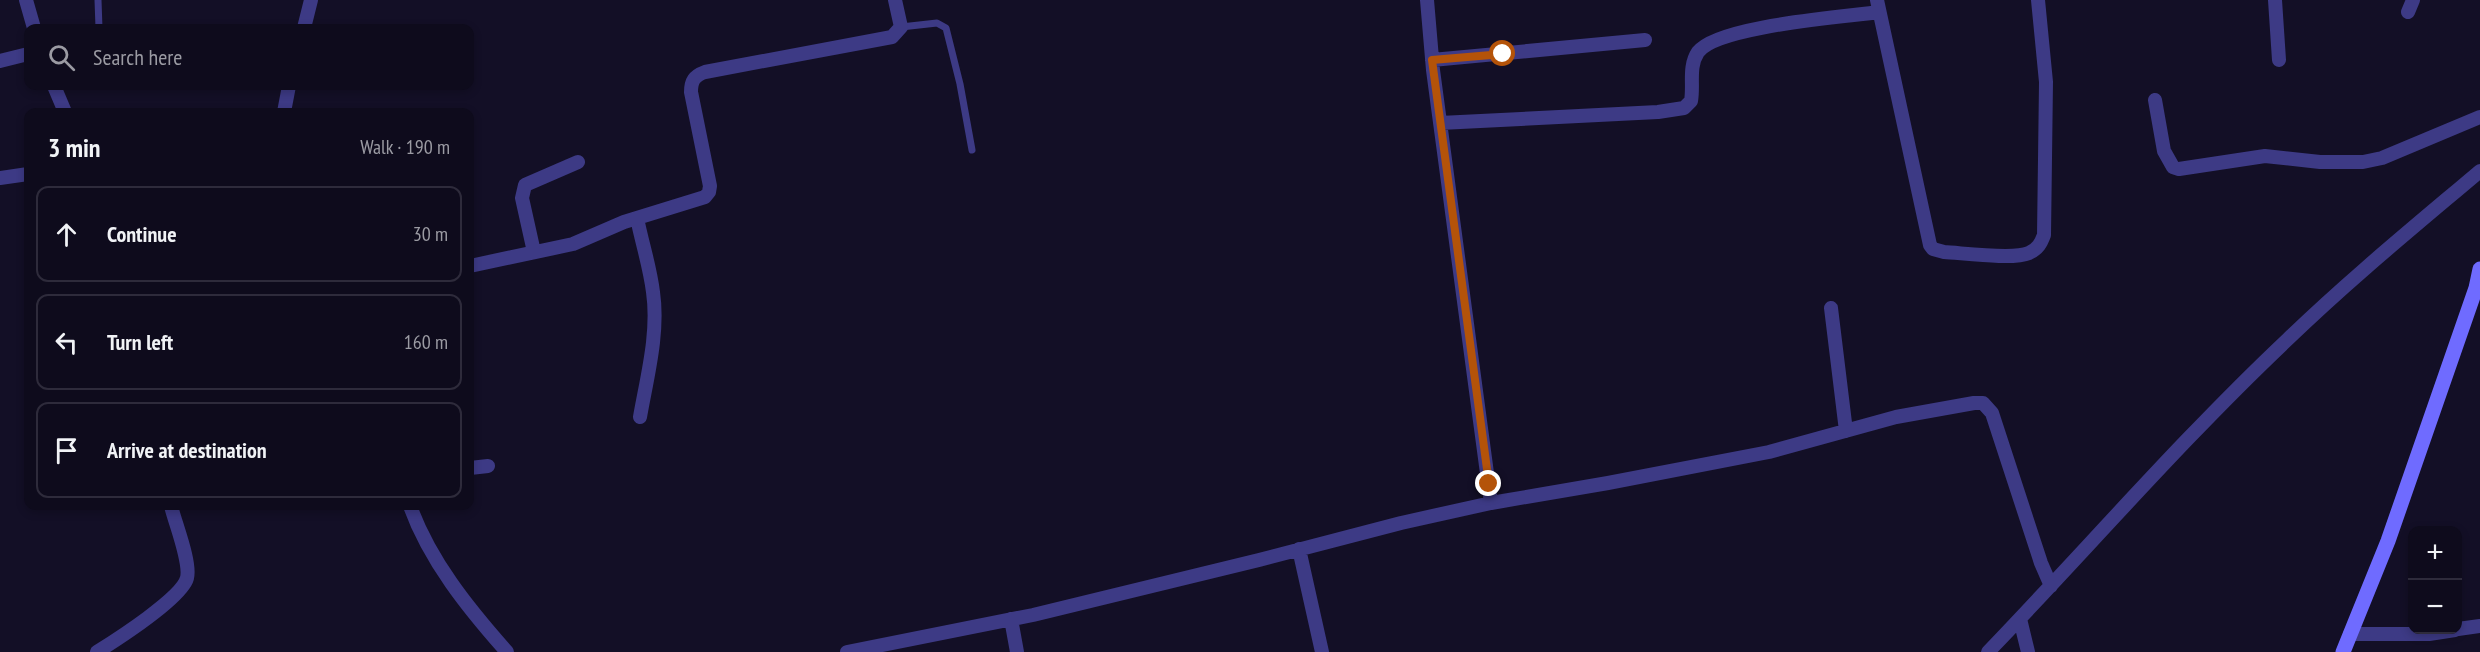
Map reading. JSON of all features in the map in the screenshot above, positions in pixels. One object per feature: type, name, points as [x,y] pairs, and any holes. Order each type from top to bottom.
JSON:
[{"type":"street","points":[[26,0],[33,24]]},
{"type":"street","points":[[305,24],[311,0]]},
{"type":"street","points":[[474,265],[573,244],[637,218],[698,200],[709,192],[710,186],[691,92],[691,84],[699,75],[885,40],[896,34],[901,27],[895,0]]},
{"type":"street","points":[[1426,0],[1440,123],[1491,503]]},
{"type":"street","points":[[1440,123],[1658,112],[1684,108],[1691,101],[1692,64],[1702,47],[1713,40],[1738,32],[1878,6],[1930,245],[1933,249],[1944,252],[2020,256],[2036,249],[2041,244],[2044,235],[2046,82],[2038,0]]},
{"type":"street","points":[[2275,0],[2279,60]]},
{"type":"street","points":[[1432,60],[1645,40]]},
{"type":"street","points":[[0,61],[24,55]]},
{"type":"street","points":[[56,90],[62,108]]},
{"type":"street","points":[[285,108],[288,90]]},
{"type":"street","points":[[2155,100],[2164,151],[2173,167],[2179,169],[2265,156],[2320,162],[2363,162],[2382,158],[2480,117]]},
{"type":"street","points":[[534,252],[522,198],[525,185],[578,162]]},
{"type":"street","points":[[1989,652],[2287,339],[2480,171]]},
{"type":"street","points":[[0,178],[24,175]]},
{"type":"street","points":[[637,218],[653,292],[654,320],[640,417]]},
{"type":"street","points":[[2343,652],[2388,541],[2476,288],[2480,269]]},
{"type":"street","points":[[1830,308],[1846,431]]},
{"type":"street","points":[[847,652],[1011,620],[1401,523],[1491,503],[1769,452],[1896,417],[1962,404],[1983,403],[1989,407],[2041,563],[2051,586]]},
{"type":"street","points":[[474,468],[488,466]]},
{"type":"street","points":[[97,652],[166,603],[183,587],[188,578],[188,566],[172,510]]},
{"type":"street","points":[[412,510],[424,539],[462,599],[507,652]]},
{"type":"street","points":[[1299,549],[1322,652]]},
{"type":"street","points":[[2020,618],[2028,652]]},
{"type":"street","points":[[1011,620],[1017,652]]},
{"type":"street","points":[[2462,628],[2480,626]]},
{"type":"street","points":[[2350,634],[2408,633]]},
{"type":"lane","points":[[98,0],[99,24]]},
{"type":"lane","points":[[901,27],[937,23],[946,28],[972,150]]},
{"type":"route","points":[[1489,484],[1432,60],[1503,54]]}]
